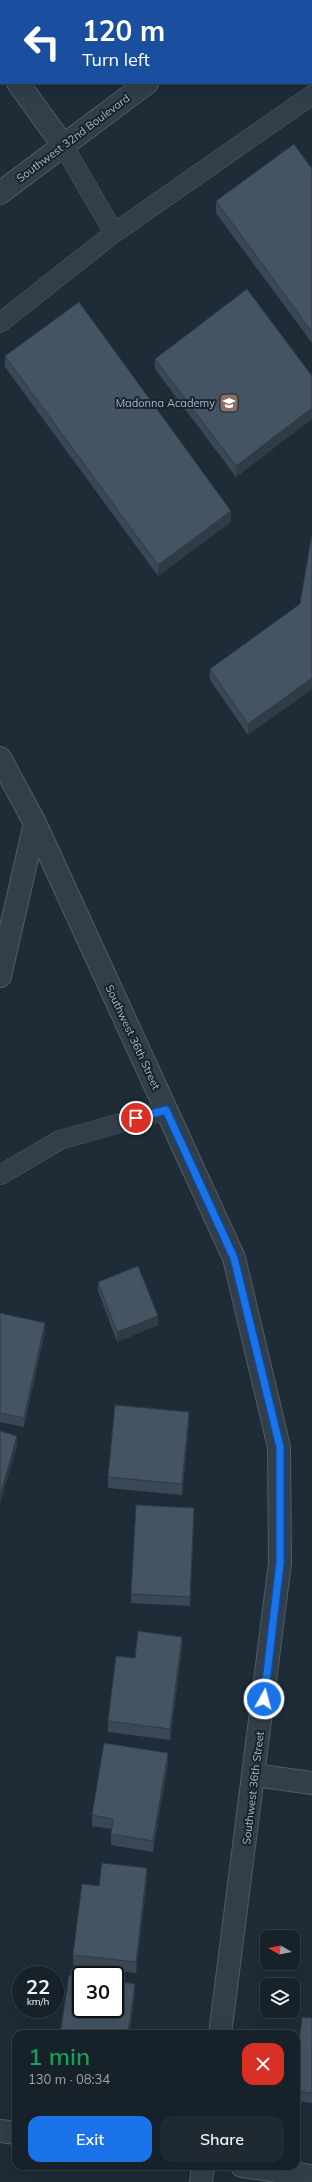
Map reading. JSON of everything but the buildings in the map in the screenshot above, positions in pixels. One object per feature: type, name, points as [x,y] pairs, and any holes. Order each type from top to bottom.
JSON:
[{"type":"street","points":[[19,84],[63,145]]},
{"type":"street","name":"Southwest 32nd Boulevard","points":[[0,193],[146,84]]},
{"type":"street","name":"Southwest 36th Street","points":[[0,758],[35,823],[234,1258],[280,1447],[280,1563],[221,2030]]},
{"type":"street","points":[[0,976],[35,823]]},
{"type":"street","points":[[254,1775],[312,1783]]},
{"type":"street","points":[[0,2131],[12,2133]]},
{"type":"street","points":[[201,2182],[202,2170]]},
{"type":"street","points":[[270,2170],[312,2176]]},
{"type":"lane","points":[[0,323],[114,233],[312,95]]},
{"type":"lane","points":[[63,145],[114,233]]},
{"type":"lane","points":[[0,1175],[60,1140],[166,1110]]},
{"type":"place","name":"Madonna Academy","points":[[229,403]]},
{"type":"route","points":[[136,1118],[166,1110],[234,1258],[280,1447],[280,1563],[264,1699]]}]
